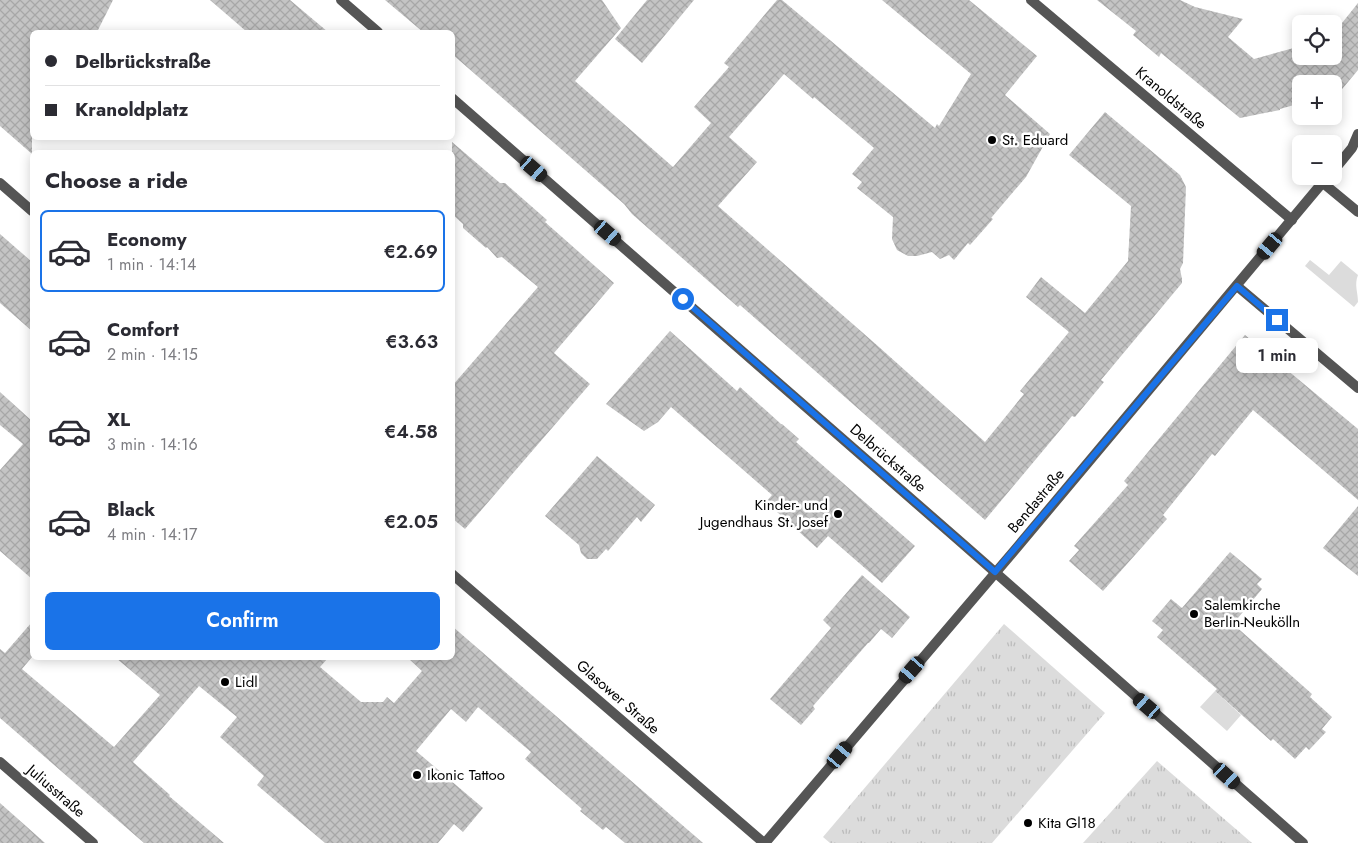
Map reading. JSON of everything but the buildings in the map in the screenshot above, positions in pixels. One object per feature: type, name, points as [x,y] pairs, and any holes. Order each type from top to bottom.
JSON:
[{"type":"street","points":[[341,0],[376,30]]},
{"type":"street","name":"Kranoldstraße","points":[[1031,0],[1292,220]]},
{"type":"street","name":"Delbrückstraße","points":[[455,101],[1303,843]]},
{"type":"street","points":[[1342,163],[1355,151],[1358,134]]},
{"type":"street","points":[[0,183],[30,209]]},
{"type":"street","name":"Bendastraße","points":[[765,843],[1322,185]]},
{"type":"street","points":[[1331,185],[1358,212]]},
{"type":"street","points":[[1237,286],[1358,388]]},
{"type":"street","name":"Glasower Straße","points":[[455,577],[765,843]]},
{"type":"street","name":"Juliusstraße","points":[[0,762],[93,843]]},
{"type":"green space","points":[[1310,260],[1329,275],[1341,261],[1358,275],[1356,285],[1358,302],[1354,307],[1305,266]]},
{"type":"green space","points":[[1004,624],[1105,713],[992,843],[830,843],[823,837]]},
{"type":"green space","points":[[1215,691],[1241,715],[1227,731],[1200,707]]},
{"type":"green space","points":[[1157,761],[1252,843],[1083,843]]},
{"type":"place","name":"St. Eduard","points":[[992,140]]},
{"type":"place","name":"Kinder- und Jugendhaus St. Josef","points":[[838,514]]},
{"type":"place","name":"Salemkirche Berlin-Neukölln","points":[[1194,614]]},
{"type":"place","name":"Lidl","points":[[225,682]]},
{"type":"place","name":"Ikonic Tattoo","points":[[417,775]]},
{"type":"place","name":"Kita Gl18","points":[[1028,823]]},
{"type":"route","points":[[683,299],[995,572],[1237,286],[1277,320]]}]
